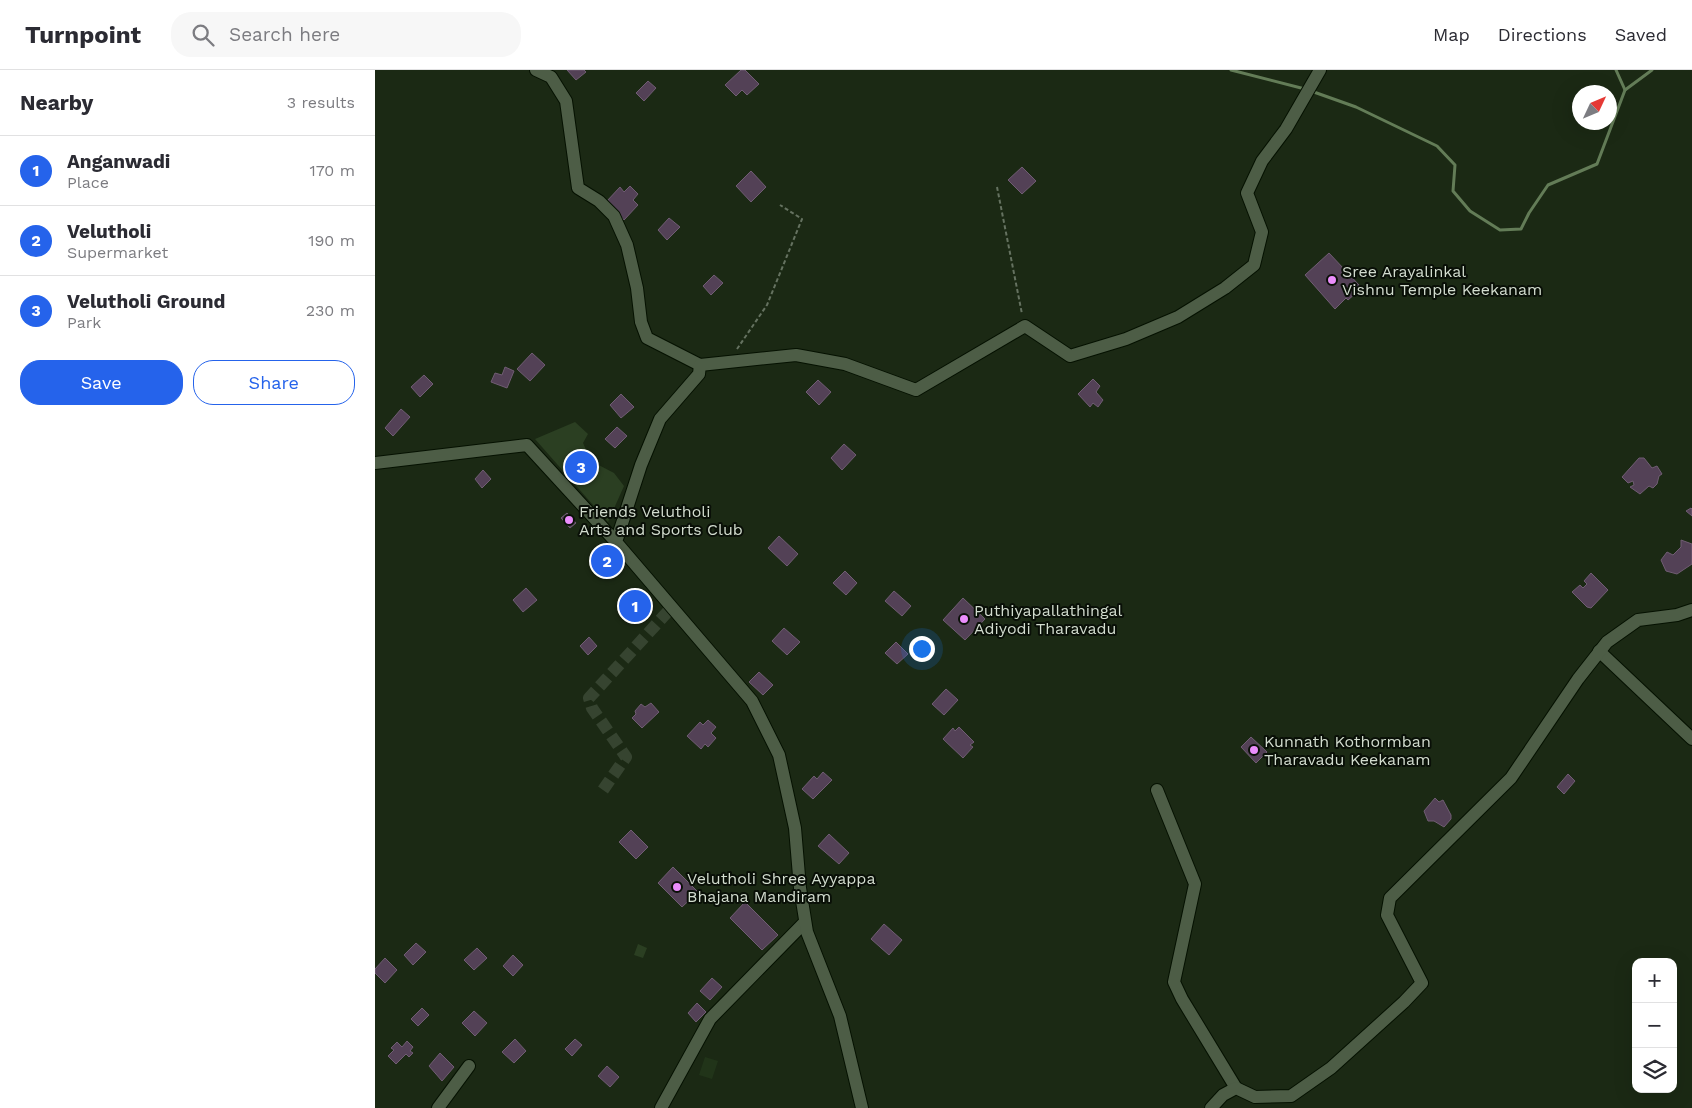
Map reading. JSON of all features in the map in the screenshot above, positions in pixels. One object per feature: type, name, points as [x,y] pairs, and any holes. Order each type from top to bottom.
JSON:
[{"type":"street","points":[[536,70],[551,77],[566,102],[578,188],[599,201],[614,216],[627,245],[637,288],[641,322],[647,338],[700,365],[795,355],[845,364],[916,390],[1025,326],[1070,356],[1126,339],[1178,317],[1225,288],[1254,265],[1262,232],[1247,192],[1262,161],[1286,129],[1320,70]]},
{"type":"street","points":[[617,542],[641,465],[660,419],[699,374],[700,365]]},
{"type":"street","points":[[375,463],[527,445],[617,542],[752,701],[779,755],[795,828],[800,888],[807,932],[840,1016],[861,1108]]},
{"type":"street","points":[[1157,790],[1195,884],[1174,982],[1236,1088],[1255,1097],[1291,1096],[1331,1068],[1404,1002],[1422,983],[1387,916],[1390,898],[1511,778],[1578,679],[1607,642],[1638,620],[1677,615],[1692,610]]},
{"type":"street","points":[[1599,652],[1692,739]]},
{"type":"street","points":[[661,1108],[710,1019],[805,922]]},
{"type":"street","points":[[438,1108],[469,1066]]},
{"type":"street","points":[[1211,1108],[1223,1095],[1236,1088]]},
{"type":"path","points":[[997,187],[1025,326]]},
{"type":"path","points":[[729,362],[767,305],[802,219],[780,205]]},
{"type":"shaded area","points":[[575,422],[588,434],[583,443],[591,461],[614,473],[624,486],[608,522],[535,439]]},
{"type":"shaded area","points":[[638,944],[647,948],[643,958],[634,955]]},
{"type":"shaded area","points":[[705,1057],[718,1061],[712,1079],[699,1075]]},
{"type":"building","points":[[567,70],[584,70],[586,72],[576,80]]},
{"type":"building","points":[[741,70],[745,70],[759,84],[747,95],[742,90],[736,96],[725,85]]},
{"type":"building","points":[[648,81],[656,88],[644,101],[636,93]]},
{"type":"building","points":[[1022,167],[1036,181],[1022,194],[1008,180]]},
{"type":"building","points":[[751,171],[766,187],[751,202],[736,186]]},
{"type":"building","points":[[630,186],[638,194],[633,200],[638,205],[624,220],[606,202],[620,187],[624,192]]},
{"type":"building","points":[[669,218],[680,227],[667,240],[658,230]]},
{"type":"building","name":"Sree Arayalinkal Vishnu Temple Keekanam","points":[[1329,253],[1359,285],[1354,291],[1356,293],[1348,300],[1346,298],[1335,309],[1305,275]]},
{"type":"building","points":[[714,275],[723,283],[711,295],[703,286]]},
{"type":"building","points":[[532,353],[545,365],[530,381],[517,369]]},
{"type":"building","points":[[505,367],[514,371],[507,388],[491,382],[495,373],[502,375]]},
{"type":"building","points":[[424,375],[433,384],[420,397],[411,387]]},
{"type":"building","points":[[1093,379],[1100,386],[1096,392],[1103,400],[1098,407],[1093,403],[1090,407],[1078,394]]},
{"type":"building","points":[[818,380],[831,392],[819,405],[806,392]]},
{"type":"building","points":[[621,394],[634,407],[621,418],[610,405]]},
{"type":"building","points":[[401,409],[410,417],[393,436],[385,428]]},
{"type":"building","points":[[617,427],[627,436],[615,448],[605,439]]},
{"type":"building","points":[[844,444],[856,455],[842,470],[831,458]]},
{"type":"building","points":[[1639,458],[1644,458],[1652,468],[1657,466],[1662,474],[1653,488],[1649,486],[1640,494],[1630,487],[1634,485],[1633,481],[1628,483],[1622,477]]},
{"type":"building","points":[[483,470],[491,479],[482,488],[475,479]]},
{"type":"building","points":[[1692,509],[1692,516],[1686,511]]},
{"type":"building","name":"Friends Velutholi Arts and Sports Club","points":[[567,513],[576,523],[570,528],[561,518]]},
{"type":"building","points":[[779,536],[798,554],[787,566],[768,548]]},
{"type":"building","points":[[1681,540],[1692,544],[1692,564],[1677,574],[1666,571],[1661,560],[1667,552],[1673,555],[1681,547]]},
{"type":"building","points":[[605,556],[612,563],[609,567],[602,559]]},
{"type":"building","points":[[845,571],[857,583],[846,595],[833,583]]},
{"type":"building","points":[[1591,573],[1608,590],[1591,608],[1587,607],[1572,592],[1580,585],[1583,588],[1587,584],[1584,581]]},
{"type":"building","points":[[526,588],[537,600],[523,612],[513,600]]},
{"type":"building","points":[[894,591],[911,606],[902,616],[885,601]]},
{"type":"building","points":[[633,598],[642,610],[636,614],[628,602]]},
{"type":"building","name":"Puthiyapallathingal Adiyodi Tharavadu","points":[[963,598],[985,619],[965,640],[943,620]]},
{"type":"building","points":[[784,628],[800,642],[787,655],[772,641]]},
{"type":"building","points":[[589,637],[597,646],[588,655],[580,646]]},
{"type":"building","points":[[896,642],[908,654],[897,664],[885,653]]},
{"type":"building","points":[[759,672],[773,685],[763,695],[749,682]]},
{"type":"building","points":[[946,689],[958,700],[944,715],[932,704]]},
{"type":"building","points":[[651,703],[659,712],[642,728],[632,718],[641,704],[645,707]]},
{"type":"building","points":[[708,720],[716,727],[711,733],[716,738],[708,747],[705,744],[701,749],[687,736],[700,722],[703,725]]},
{"type":"building","points":[[959,727],[974,742],[970,745],[973,747],[963,758],[943,739],[953,728],[955,731]]},
{"type":"building","name":"Kunnath Kothormban Tharavadu Keekanam","points":[[1251,737],[1267,752],[1256,763],[1241,747]]},
{"type":"building","points":[[823,772],[832,780],[813,799],[802,789],[814,776],[817,779]]},
{"type":"building","points":[[1568,774],[1575,781],[1564,794],[1557,787]]},
{"type":"building","points":[[1435,798],[1439,802],[1443,800],[1451,815],[1451,819],[1444,827],[1434,821],[1428,821],[1424,811]]},
{"type":"building","points":[[631,830],[648,847],[636,859],[619,842]]},
{"type":"building","points":[[829,834],[849,853],[839,864],[818,846]]},
{"type":"building","name":"Velutholi Shree Ayyappa Bhajana Mandiram","points":[[673,867],[698,892],[682,907],[658,883]]},
{"type":"building","points":[[745,902],[778,935],[762,950],[730,918]]},
{"type":"building","points":[[884,924],[902,940],[889,955],[871,939]]},
{"type":"building","points":[[416,943],[426,952],[413,965],[404,955]]},
{"type":"building","points":[[477,948],[487,958],[474,970],[464,960]]},
{"type":"building","points":[[513,955],[523,965],[513,976],[503,966]]},
{"type":"building","points":[[385,958],[397,970],[385,983],[375,973],[375,969]]},
{"type":"building","points":[[712,978],[722,987],[710,1000],[700,991]]},
{"type":"building","points":[[697,1003],[706,1012],[696,1022],[688,1013]]},
{"type":"building","points":[[422,1008],[429,1015],[418,1026],[411,1019]]},
{"type":"building","points":[[474,1011],[487,1023],[475,1036],[462,1023]]},
{"type":"building","points":[[515,1039],[526,1051],[514,1063],[502,1052]]},
{"type":"building","points":[[575,1039],[582,1045],[572,1056],[565,1049]]},
{"type":"building","points":[[407,1041],[413,1047],[410,1051],[413,1053],[409,1057],[406,1054],[396,1064],[388,1056],[394,1050],[391,1048],[397,1042],[402,1047]]},
{"type":"building","points":[[440,1053],[454,1067],[442,1081],[429,1066]]},
{"type":"building","points":[[607,1066],[619,1077],[610,1087],[598,1076]]},
{"type":"waterway","points":[[1231,70],[1305,89]]},
{"type":"waterway","points":[[1311,91],[1356,107],[1437,146],[1455,165],[1453,191],[1470,211],[1500,230],[1521,229],[1529,213],[1548,185],[1597,164],[1625,90],[1616,70]]},
{"type":"waterway","points":[[1625,90],[1652,70]]},
{"type":"tunnel","points":[[603,790],[626,757],[592,708],[589,698],[672,607]]},
{"type":"place","name":"Sree Arayalinkal Vishnu Temple Keekanam","points":[[1332,280]]},
{"type":"place","name":"Velutholi Ground","points":[[581,467]]},
{"type":"place","name":"Friends Velutholi Arts and Sports Club","points":[[569,520]]},
{"type":"place","name":"Velutholi","points":[[607,561]]},
{"type":"place","name":"Anganwadi","points":[[635,606]]},
{"type":"place","name":"Puthiyapallathingal Adiyodi Tharavadu","points":[[964,619]]},
{"type":"place","name":"Kunnath Kothormban Tharavadu Keekanam","points":[[1254,750]]},
{"type":"place","name":"Velutholi Shree Ayyappa Bhajana Mandiram","points":[[677,887]]}]
